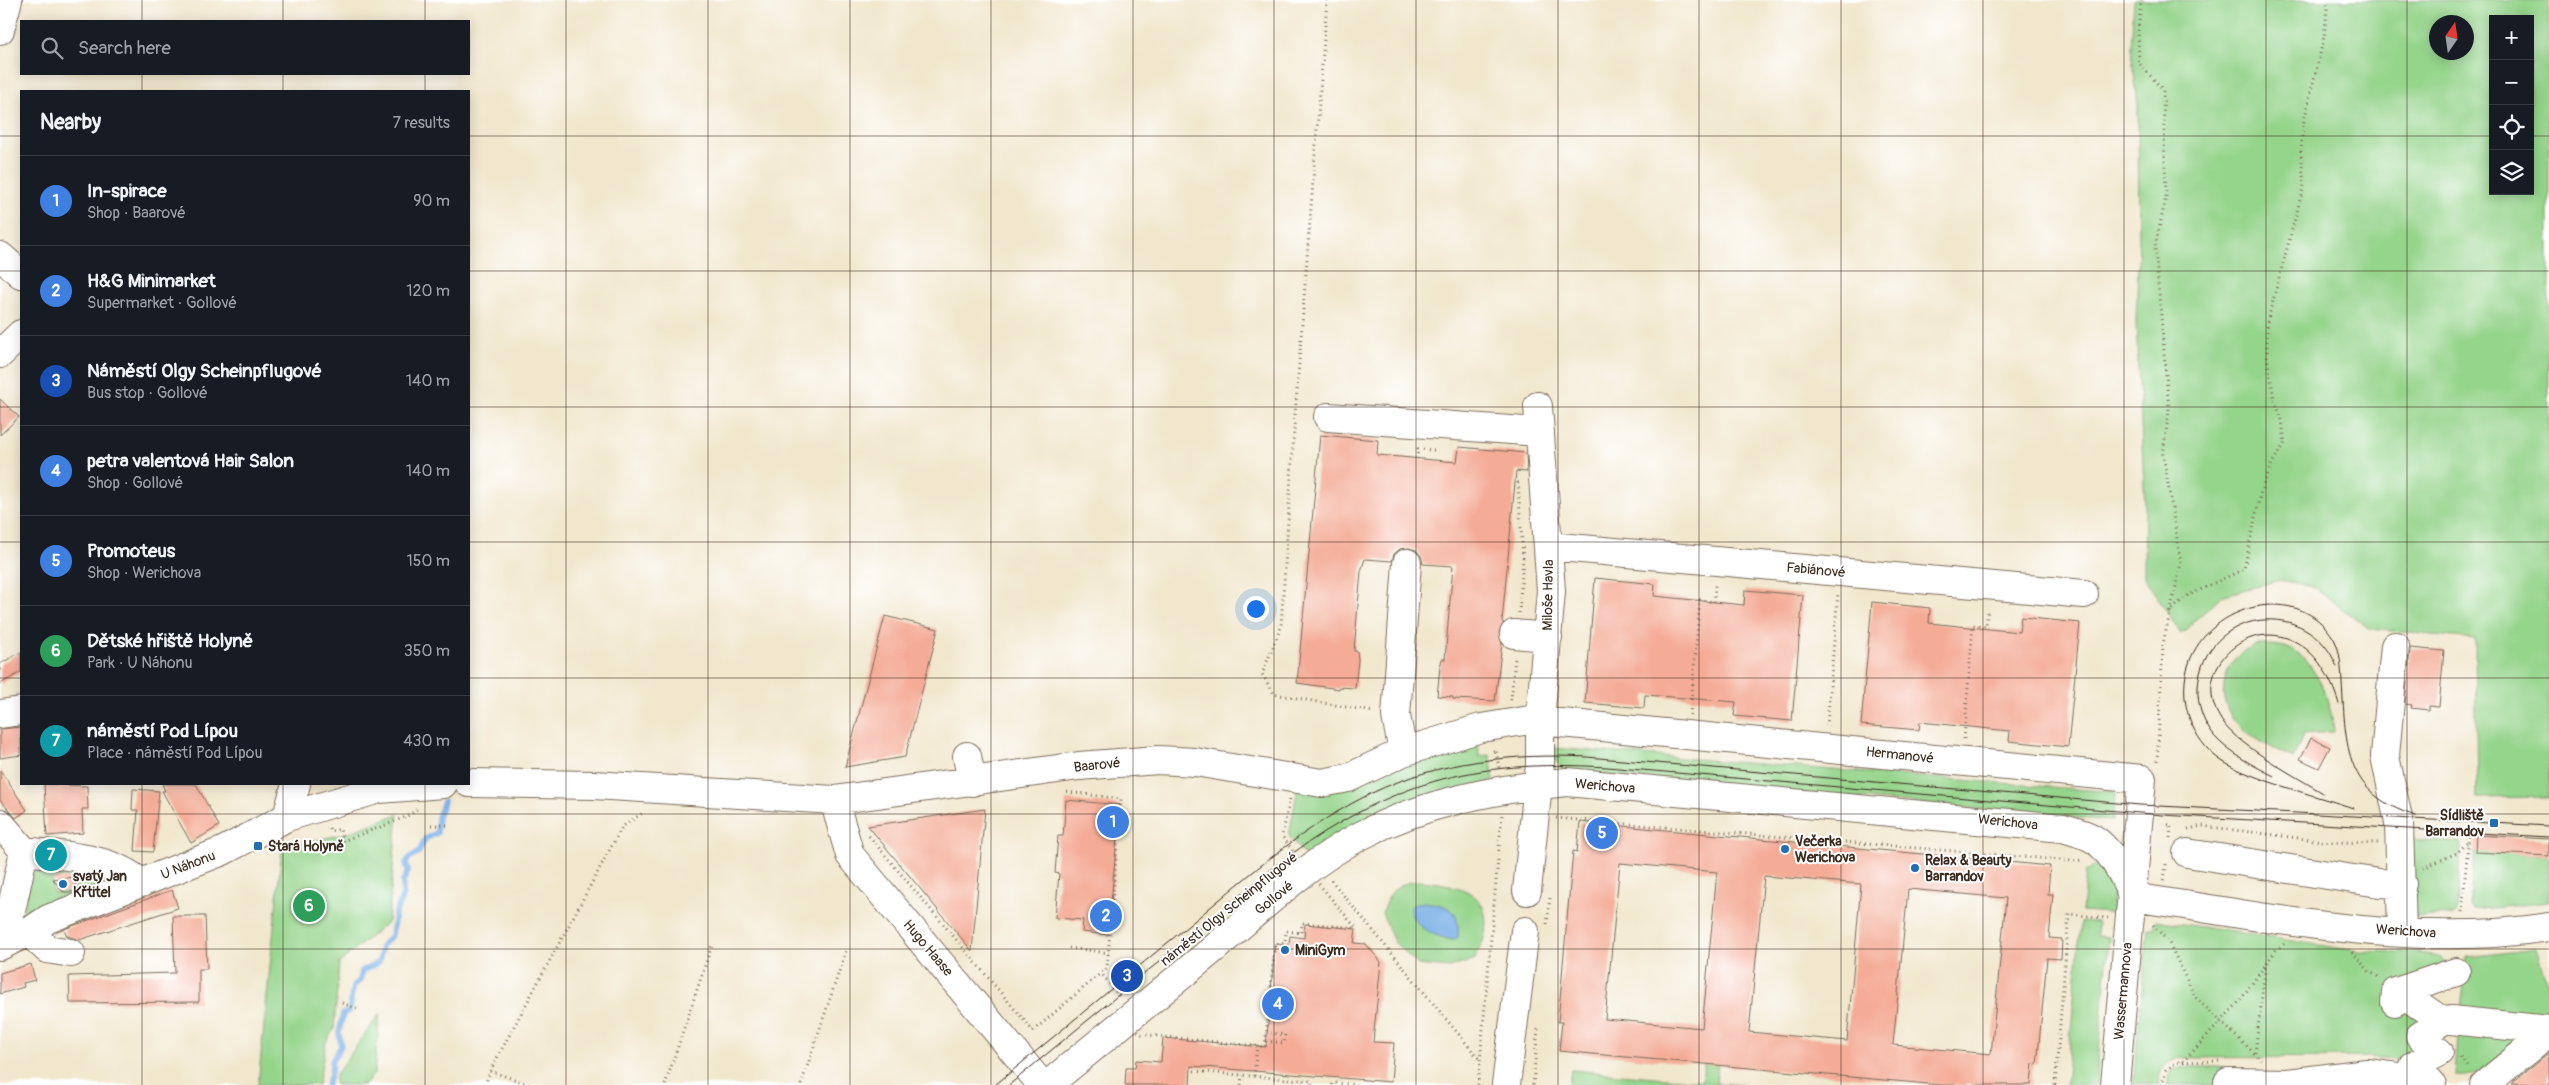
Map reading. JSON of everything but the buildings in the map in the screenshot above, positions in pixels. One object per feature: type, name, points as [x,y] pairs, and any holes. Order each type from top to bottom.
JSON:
[{"type":"street","points":[[0,30],[8,0]]},
{"type":"street","points":[[0,256],[20,273]]},
{"type":"street","points":[[0,354],[20,335]]},
{"type":"street","name":"Miloše Havla","points":[[1328,417],[1539,419],[1551,591],[1548,638],[1540,720],[1510,798]]},
{"type":"street","name":"Fabiánové","points":[[1548,546],[2084,594]]},
{"type":"street","points":[[1403,752],[1396,716],[1408,564]]},
{"type":"street","points":[[1516,634],[1548,638]]},
{"type":"street","points":[[2394,646],[2386,756],[2399,823],[2402,932]]},
{"type":"street","points":[[0,714],[20,711]]},
{"type":"street","name":"Baarové","points":[[470,783],[594,785],[784,797],[837,812],[969,769],[1055,770],[1105,754],[1160,752],[1195,762],[1294,780],[1322,783],[1338,781],[1403,752],[1481,728],[1518,721],[1540,720]]},
{"type":"street","name":"Hermanové","points":[[1540,720],[2142,778],[2139,912]]},
{"type":"street","name":"Werichova","points":[[1510,798],[1567,782],[2028,823],[2063,828],[2092,837],[2110,857],[2127,881],[2139,912],[2461,935],[2505,934],[2549,927]]},
{"type":"street","points":[[287,817],[296,785]]},
{"type":"street","name":"U Náhonu","points":[[2,944],[29,932],[48,919],[222,851],[287,817],[378,786],[430,785]]},
{"type":"street","points":[[1510,798],[1533,814],[1527,891]]},
{"type":"street","name":"Gollové","points":[[1048,1085],[1315,874],[1360,836],[1402,816],[1449,800],[1510,798]]},
{"type":"street","name":"Hugo Haase","points":[[837,812],[850,855],[1042,1085]]},
{"type":"street","points":[[0,823],[24,851],[107,863],[123,869],[141,883]]},
{"type":"street","points":[[2180,837],[2402,884]]},
{"type":"street","points":[[2,944],[24,851]]},
{"type":"street","name":"Wassermannova","points":[[2115,1085],[2139,912]]},
{"type":"street","points":[[1506,1085],[1525,931]]},
{"type":"street","points":[[29,932],[47,949],[71,953]]},
{"type":"street","points":[[2444,1050],[2397,999],[2456,978],[2461,935]]},
{"type":"street","points":[[2228,1082],[2288,1084],[2367,1073],[2444,1050],[2549,1031]]},
{"type":"street","points":[[2480,1080],[2549,1031]]},
{"type":"path","points":[[1327,0],[1295,415],[1281,627],[1262,674],[1274,694],[1396,716]]},
{"type":"path","points":[[2141,0],[2138,32],[2139,63],[2163,90],[2166,197],[2155,247],[2169,410],[2163,454],[2181,563],[2163,644],[2157,769]]},
{"type":"path","points":[[2169,613],[2185,597],[2244,568],[2261,491],[2272,463],[2285,443],[2282,420],[2274,398],[2267,357],[2267,323],[2304,185],[2303,125],[2324,37],[2328,0]]},
{"type":"path","points":[[1510,705],[1523,558],[1518,483],[1525,482]]},
{"type":"path","points":[[1690,715],[1700,600],[1714,602],[1716,582]]},
{"type":"path","points":[[1827,727],[1838,591]]},
{"type":"path","points":[[1964,740],[1973,625],[1986,626],[1988,606]]},
{"type":"path","points":[[1478,1085],[1510,798],[1496,750],[1485,752],[1481,728]]},
{"type":"path","points":[[1011,1049],[1107,968],[1121,798],[1055,770]]},
{"type":"path","points":[[1294,780],[1282,836],[1481,1060]]},
{"type":"path","points":[[343,841],[414,814],[418,802],[430,785]]},
{"type":"path","points":[[1510,798],[1533,814],[1590,821],[2073,861],[2110,857]]},
{"type":"path","points":[[485,1085],[490,1071],[622,827],[645,811]]},
{"type":"path","points":[[837,812],[857,822],[1033,1031]]},
{"type":"path","points":[[2461,935],[2471,816],[2475,814]]},
{"type":"path","points":[[431,825],[448,825]]},
{"type":"path","points":[[2180,837],[2202,826],[2331,842],[2400,841]]},
{"type":"path","points":[[2402,884],[2416,871],[2457,853],[2469,841]]},
{"type":"path","points":[[1315,874],[1337,874]]},
{"type":"path","points":[[1128,1020],[1140,1034],[1266,1047],[1275,944],[1285,944],[1286,931],[1302,933],[1302,923],[1356,928],[1315,874]]},
{"type":"path","name":"náměstí Olgy Scheinpflugové","points":[[1128,1020],[1122,1011],[1315,874]]},
{"type":"path","points":[[2055,1085],[2069,914],[2139,912],[2168,941],[2195,997],[2262,1060]]},
{"type":"path","points":[[2183,1062],[2239,1002],[2276,950],[2290,941]]},
{"type":"path","points":[[665,1085],[712,945]]},
{"type":"path","points":[[2356,947],[2347,946],[2397,999]]},
{"type":"path","points":[[801,1085],[847,948]]},
{"type":"path","points":[[1070,948],[1109,953]]},
{"type":"path","points":[[2255,1054],[2266,962]]},
{"type":"path","points":[[1101,973],[1106,980]]},
{"type":"path","points":[[342,1003],[358,1009]]},
{"type":"path","points":[[1266,1041],[1284,1043],[1285,1035],[1271,1032]]},
{"type":"path","points":[[1254,1076],[1257,1046]]},
{"type":"path","points":[[2444,1050],[2480,1080]]},
{"type":"path","points":[[490,1071],[531,1085]]},
{"type":"path","points":[[1194,1071],[1311,1081],[1312,1085]]},
{"type":"path","points":[[1242,1075],[1242,1085]]},
{"type":"path","points":[[1332,1085],[1333,1083],[1357,1085]]},
{"type":"green space","points":[[2134,0],[2549,0],[2549,797],[2477,798],[2475,639],[2370,629],[2313,587],[2280,580],[2221,596],[2181,634],[2144,577],[2145,506],[2136,323],[2139,239],[2138,105],[2131,48]]},
{"type":"green space","points":[[2256,645],[2280,646],[2294,651],[2303,658],[2317,676],[2327,698],[2334,732],[2304,734],[2293,758],[2257,739],[2245,730],[2235,721],[2228,710],[2224,698],[2224,684],[2231,664],[2244,652]]},
{"type":"green space","points":[[1478,739],[1479,756],[1490,755],[1494,780],[1307,858],[1289,836],[1298,786]]},
{"type":"green space","points":[[1554,748],[2115,792],[2113,821],[1566,772],[1555,761]]},
{"type":"green space","points":[[398,814],[388,922],[339,963],[334,1029],[326,1042],[318,1085],[258,1085],[282,848],[347,833]]},
{"type":"green space","points":[[2411,839],[2461,843],[2457,909],[2454,915],[2417,917],[2413,909]]},
{"type":"green space","points":[[2475,851],[2549,856],[2549,902],[2473,910],[2469,906]]},
{"type":"green space","points":[[43,864],[106,875],[113,881],[98,888],[52,899],[50,905],[25,914],[24,909],[31,874]],"holes":[[[75,877],[76,891],[53,893],[52,879]]]},
{"type":"green space","points":[[2105,864],[2114,881],[2111,913],[2082,911],[2086,871],[2094,865]]},
{"type":"green space","points":[[1420,881],[1458,887],[1477,898],[1483,907],[1486,919],[1484,936],[1475,959],[1450,968],[1418,965],[1394,942],[1382,913],[1385,905],[1395,889],[1405,883]]},
{"type":"green space","points":[[2156,920],[2357,951],[2412,952],[2440,956],[2445,963],[2419,1010],[2415,1060],[2365,1057],[2180,1058],[2164,1067],[2161,1071],[2158,1085],[2133,1085],[2148,928],[2154,928]]},
{"type":"green space","points":[[2081,921],[2097,922],[2096,936],[2109,937],[2096,1085],[2066,1085]]},
{"type":"green space","points":[[2536,949],[2549,989],[2549,1018],[2460,1018],[2467,957]]},
{"type":"green space","points":[[380,1013],[374,1074],[364,1085],[335,1085],[335,1076]]},
{"type":"green space","points":[[2459,1025],[2534,1033],[2487,1069],[2466,1076],[2455,1076]]},
{"type":"green space","points":[[1704,1064],[1718,1065],[1716,1083],[1742,1085],[1569,1085],[1571,1070],[1702,1081]]},
{"type":"green space","points":[[2183,1067],[2224,1067],[2224,1085],[2167,1085],[2171,1071]]},
{"type":"water","points":[[1424,902],[1441,905],[1452,910],[1457,920],[1458,937],[1453,940],[1439,936],[1421,927],[1416,922],[1410,909],[1413,905]]},
{"type":"waterway","points":[[327,1085],[331,1074],[332,1061],[341,1046],[339,1033],[343,1014],[349,1011],[353,987],[360,980],[362,971],[379,962],[382,946],[392,935],[395,914],[403,895],[403,882],[408,871],[406,863],[410,857],[419,852],[425,839],[437,833],[438,817],[444,801]]},
{"type":"tram line","points":[[2353,808],[2260,779],[2226,764],[2206,747],[2192,725],[2185,700],[2185,688],[2189,663],[2200,643],[2215,626],[2234,614],[2256,607],[2278,605],[2299,610],[2319,621],[2334,639],[2338,649],[2345,728],[2348,747],[2354,765],[2362,781],[2375,795],[2392,807],[2416,816]]},
{"type":"tram line","points":[[2274,776],[2234,753],[2210,731],[2202,713],[2198,694],[2204,661],[2218,640],[2237,627],[2259,620],[2282,621],[2305,629],[2323,644],[2337,667]]},
{"type":"tram line","points":[[2323,793],[2256,752],[2232,733],[2224,724],[2212,698],[2215,673],[2227,653],[2247,639],[2272,635],[2297,643],[2321,665],[2339,704]]},
{"type":"tram line","points":[[995,1085],[1236,886],[1301,835],[1372,793],[1397,782],[1450,766],[1532,756],[1587,757],[2140,805],[2549,826]]},
{"type":"tram line","points":[[1009,1085],[1279,863],[1319,835],[1395,795],[1433,782],[1472,773],[1514,767],[1607,767],[2163,815],[2549,837]]},
{"type":"place","name":"In-spirace","points":[[1113,822]]},
{"type":"place","name":"Sídliště Barrandov","points":[[2494,823]]},
{"type":"place","name":"Promoteus","points":[[1602,833]]},
{"type":"place","name":"Stará Holyně","points":[[258,846]]},
{"type":"place","name":"Večerka Werichova","points":[[1785,849]]},
{"type":"place","name":"náměstí Pod Lípou","points":[[51,855]]},
{"type":"place","name":"Relax & Beauty Barrandov","points":[[1915,868]]},
{"type":"place","name":"svatý Jan Křtitel","points":[[63,884]]},
{"type":"place","name":"Dětské hřiště Holyně","points":[[309,906]]},
{"type":"place","name":"H&G Minimarket","points":[[1106,916]]},
{"type":"place","name":"MiniGym","points":[[1285,950]]},
{"type":"place","name":"Náměstí Olgy Scheinpflugové","points":[[1127,976]]},
{"type":"place","name":"petra valentová Hair Salon","points":[[1278,1004]]}]
